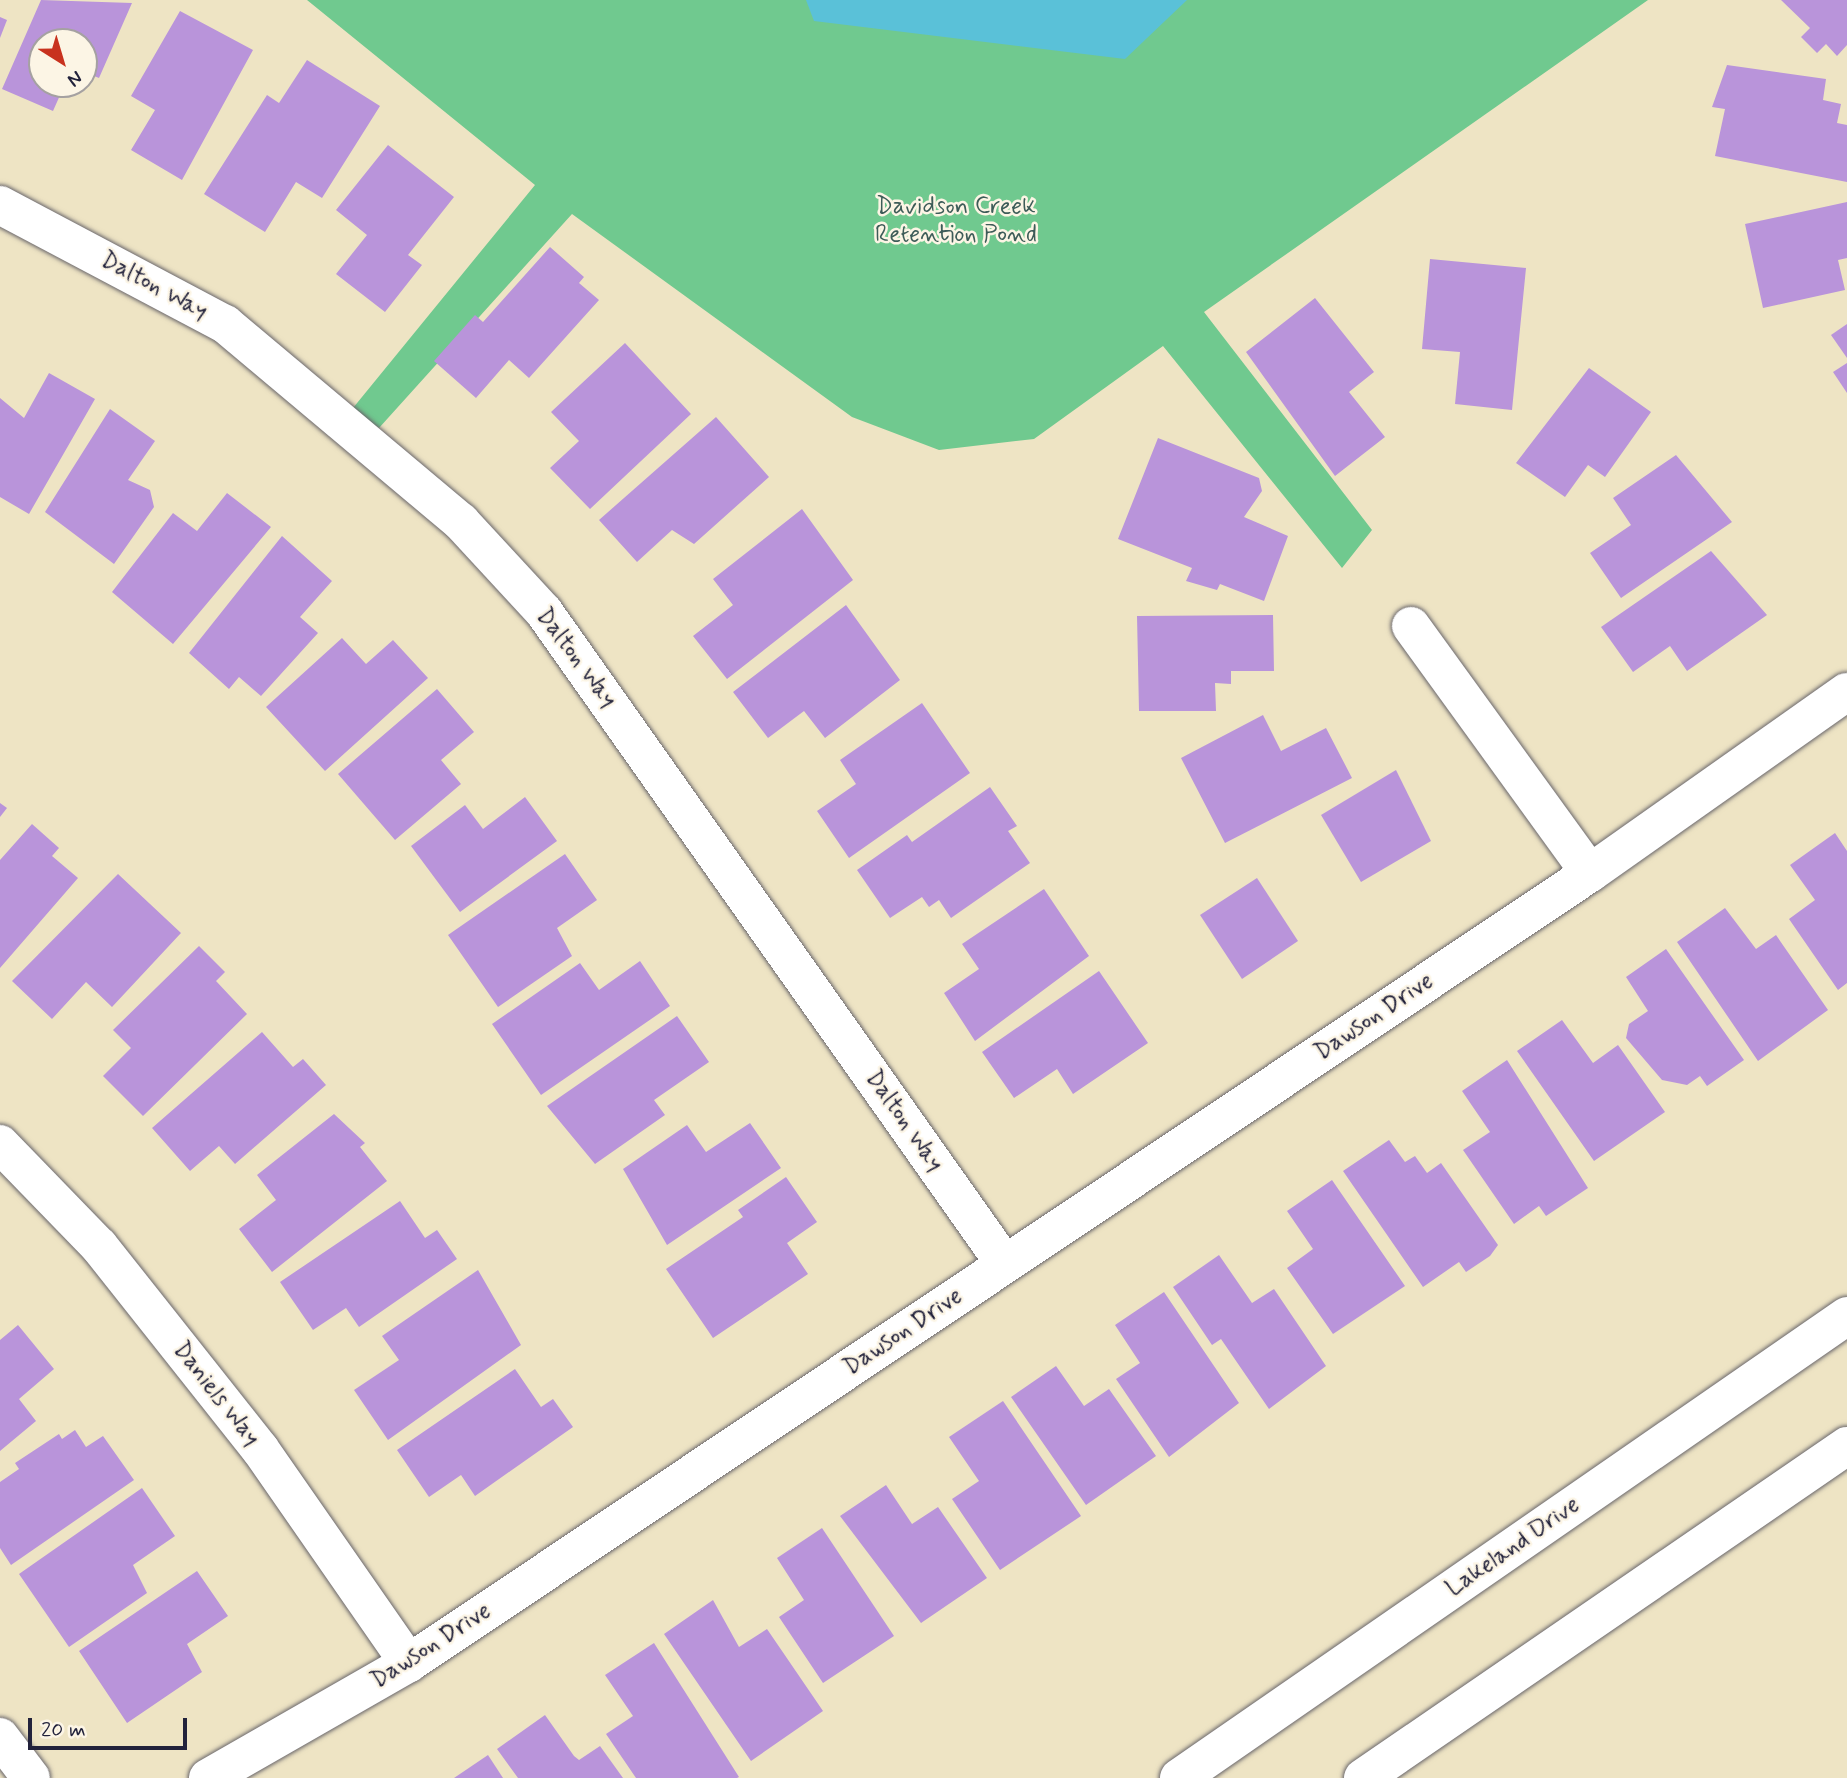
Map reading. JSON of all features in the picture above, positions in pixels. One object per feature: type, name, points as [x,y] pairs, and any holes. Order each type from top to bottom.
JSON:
[{"type":"street","name":"Dalton Way","points":[[0,205],[225,324],[461,522],[552,623],[1004,1263]]},
{"type":"street","points":[[1410,626],[1590,873]]},
{"type":"street","name":"Dawson Drive","points":[[208,1778],[409,1663],[1590,873],[1847,692]]},
{"type":"street","name":"Daniels Way","points":[[0,1144],[99,1246],[260,1449],[409,1663]]},
{"type":"street","name":"Lakeland Drive","points":[[1179,1778],[1847,1316]]},
{"type":"street","points":[[1363,1778],[1847,1446]]},
{"type":"street","points":[[0,1737],[32,1778]]},
{"type":"green space","name":"Davidson Creek Retention Pond","points":[[307,0],[1648,0],[1204,312],[1372,530],[1342,568],[1163,346],[1034,439],[939,450],[852,417],[572,214],[379,428],[353,408],[535,185]]},
{"type":"water","points":[[806,0],[1187,0],[1125,59],[814,21]]},
{"type":"building","points":[[41,0],[132,3],[99,78],[98,28],[29,28]]},
{"type":"building","points":[[1781,0],[1847,0],[1847,45],[1837,56],[1826,44],[1817,53],[1801,37],[1810,28]]},
{"type":"building","points":[[180,11],[253,50],[182,180],[131,150],[155,110],[131,96]]},
{"type":"building","points":[[0,17],[7,20],[0,38]]},
{"type":"building","points":[[28,30],[28,98],[59,98],[53,111],[2,89]]},
{"type":"building","points":[[307,60],[380,106],[322,198],[296,182],[265,232],[204,194],[267,95],[279,103]]},
{"type":"building","points":[[1727,65],[1826,79],[1823,100],[1841,104],[1837,123],[1847,125],[1847,182],[1715,156],[1725,109],[1712,107]]},
{"type":"building","points":[[388,145],[454,197],[408,255],[422,265],[385,312],[336,274],[367,235],[336,210]]},
{"type":"building","points":[[1847,202],[1847,258],[1838,260],[1845,290],[1763,308],[1745,224]]},
{"type":"building","points":[[550,247],[584,277],[579,283],[599,300],[529,378],[509,360],[476,398],[434,361],[475,315],[483,322]]},
{"type":"building","points":[[1430,259],[1526,268],[1512,410],[1455,404],[1460,352],[1422,349]]},
{"type":"building","points":[[1315,298],[1374,372],[1349,392],[1385,437],[1335,476],[1246,352]]},
{"type":"building","points":[[1847,324],[1847,358],[1831,335]]},
{"type":"building","points":[[625,343],[691,414],[590,509],[550,468],[579,441],[551,412]]},
{"type":"building","points":[[1847,363],[1847,393],[1833,372]]},
{"type":"building","points":[[1589,368],[1651,412],[1605,477],[1588,465],[1565,497],[1516,463]]},
{"type":"building","points":[[49,373],[95,399],[29,514],[0,497],[0,398],[24,418]]},
{"type":"building","points":[[110,409],[155,441],[128,480],[150,490],[154,507],[114,564],[45,512]]},
{"type":"building","points":[[716,417],[769,477],[694,544],[672,530],[637,562],[599,520]]},
{"type":"building","points":[[1158,438],[1259,478],[1262,491],[1244,517],[1288,536],[1264,601],[1220,584],[1217,590],[1186,581],[1192,568],[1118,539]]},
{"type":"building","points":[[1676,455],[1732,522],[1621,598],[1590,553],[1631,525],[1613,498]]},
{"type":"building","points":[[227,493],[271,527],[173,644],[112,592],[173,513],[197,531]]},
{"type":"building","points":[[802,509],[853,580],[727,679],[693,636],[733,605],[713,579]]},
{"type":"building","points":[[282,536],[332,581],[300,617],[318,633],[261,696],[239,677],[229,689],[189,653]]},
{"type":"building","points":[[1711,551],[1767,615],[1687,671],[1670,646],[1633,672],[1601,627]]},
{"type":"building","points":[[846,605],[900,680],[825,738],[804,711],[768,738],[733,692]]},
{"type":"building","points":[[1273,615],[1274,671],[1231,671],[1231,684],[1215,683],[1216,711],[1139,711],[1137,616]]},
{"type":"building","points":[[342,638],[366,664],[393,640],[428,678],[325,771],[266,707]]},
{"type":"building","points":[[437,689],[474,732],[441,760],[461,784],[395,840],[338,774]]},
{"type":"building","points":[[922,703],[970,773],[849,858],[817,811],[856,784],[840,760]]},
{"type":"building","points":[[1263,715],[1281,751],[1326,728],[1352,778],[1225,843],[1181,758]]},
{"type":"building","points":[[1396,770],[1431,841],[1361,882],[1321,815]]},
{"type":"building","points":[[990,787],[1017,826],[1008,831],[1030,863],[951,918],[939,900],[929,907],[922,897],[890,918],[857,870],[907,835],[912,842]]},
{"type":"building","points":[[525,797],[557,841],[460,912],[411,846],[465,805],[483,829]]},
{"type":"building","points":[[0,803],[7,808],[0,817]]},
{"type":"building","points":[[32,824],[59,848],[52,856],[78,878],[0,968],[0,860]]},
{"type":"building","points":[[1835,833],[1847,851],[1847,983],[1838,990],[1789,919],[1815,900],[1790,865]]},
{"type":"building","points":[[565,854],[597,900],[557,928],[572,956],[498,1007],[448,935]]},
{"type":"building","points":[[118,874],[181,933],[112,1007],[86,982],[52,1019],[12,981]]},
{"type":"building","points":[[1257,878],[1298,941],[1242,979],[1200,915]]},
{"type":"building","points":[[1044,889],[1089,956],[975,1041],[944,993],[979,969],[962,944]]},
{"type":"building","points":[[1725,908],[1756,949],[1776,935],[1828,1010],[1758,1061],[1677,942]]},
{"type":"building","points":[[199,946],[225,972],[216,981],[247,1014],[143,1116],[103,1076],[131,1048],[113,1030]]},
{"type":"building","points":[[1666,949],[1744,1060],[1707,1086],[1700,1076],[1687,1085],[1662,1080],[1626,1038],[1629,1024],[1648,1011],[1626,977]]},
{"type":"building","points":[[640,961],[670,1006],[541,1095],[492,1024],[580,963],[599,990]]},
{"type":"building","points":[[1099,971],[1148,1043],[1073,1094],[1057,1069],[1014,1098],[982,1052]]},
{"type":"building","points":[[677,1016],[709,1062],[654,1100],[665,1115],[595,1164],[547,1106]]},
{"type":"building","points":[[1562,1020],[1593,1063],[1618,1045],[1665,1112],[1594,1161],[1517,1051]]},
{"type":"building","points":[[262,1032],[293,1067],[303,1059],[326,1085],[235,1164],[219,1146],[190,1171],[152,1128]]},
{"type":"building","points":[[1507,1060],[1588,1188],[1546,1216],[1539,1206],[1514,1224],[1463,1150],[1490,1132],[1462,1091]]},
{"type":"building","points":[[334,1114],[365,1143],[360,1147],[387,1181],[272,1272],[239,1229],[276,1200],[257,1175]]},
{"type":"building","points":[[750,1123],[781,1168],[667,1245],[623,1169],[687,1125],[706,1152]]},
{"type":"building","points":[[1389,1140],[1405,1162],[1415,1156],[1427,1173],[1441,1163],[1498,1245],[1490,1256],[1466,1272],[1459,1262],[1423,1287],[1343,1171]]},
{"type":"building","points":[[786,1177],[817,1222],[787,1243],[808,1274],[713,1338],[666,1269],[743,1217],[738,1210]]},
{"type":"building","points":[[1332,1180],[1405,1286],[1333,1334],[1287,1268],[1313,1249],[1287,1211]]},
{"type":"building","points":[[400,1201],[425,1238],[437,1230],[457,1259],[359,1327],[346,1308],[313,1330],[280,1282]]},
{"type":"building","points":[[1219,1255],[1252,1303],[1274,1289],[1326,1366],[1269,1409],[1221,1339],[1212,1345],[1173,1287]]},
{"type":"building","points":[[478,1270],[521,1345],[388,1440],[354,1390],[399,1360],[382,1336]]},
{"type":"building","points":[[1164,1292],[1239,1403],[1169,1457],[1116,1379],[1140,1363],[1115,1325]]},
{"type":"building","points":[[18,1325],[54,1369],[19,1399],[36,1421],[0,1451],[0,1340]]},
{"type":"building","points":[[1056,1366],[1084,1406],[1109,1389],[1156,1456],[1086,1505],[1011,1397]]},
{"type":"building","points":[[515,1369],[541,1407],[553,1399],[573,1427],[475,1496],[461,1475],[429,1497],[397,1450]]},
{"type":"building","points":[[1003,1401],[1081,1516],[1000,1570],[952,1499],[979,1481],[949,1437]]},
{"type":"building","points":[[75,1430],[86,1447],[103,1436],[134,1480],[11,1565],[0,1548],[0,1482],[19,1469],[15,1463],[59,1434],[62,1439]]},
{"type":"building","points":[[886,1485],[912,1524],[938,1507],[987,1578],[921,1623],[840,1516]]},
{"type":"building","points":[[142,1488],[175,1536],[133,1565],[147,1593],[69,1647],[19,1574]]},
{"type":"building","points":[[822,1528],[894,1636],[823,1683],[779,1617],[804,1600],[777,1558]]},
{"type":"building","points":[[197,1571],[228,1616],[187,1644],[202,1672],[127,1723],[79,1651]]},
{"type":"building","points":[[713,1600],[739,1647],[767,1629],[823,1711],[751,1761],[664,1634]]},
{"type":"building","points":[[654,1643],[739,1777],[636,1778],[606,1734],[633,1716],[605,1675]]},
{"type":"building","points":[[545,1715],[574,1756],[579,1760],[600,1746],[623,1778],[518,1778],[497,1749]]},
{"type":"building","points":[[488,1755],[503,1778],[454,1778]]}]
